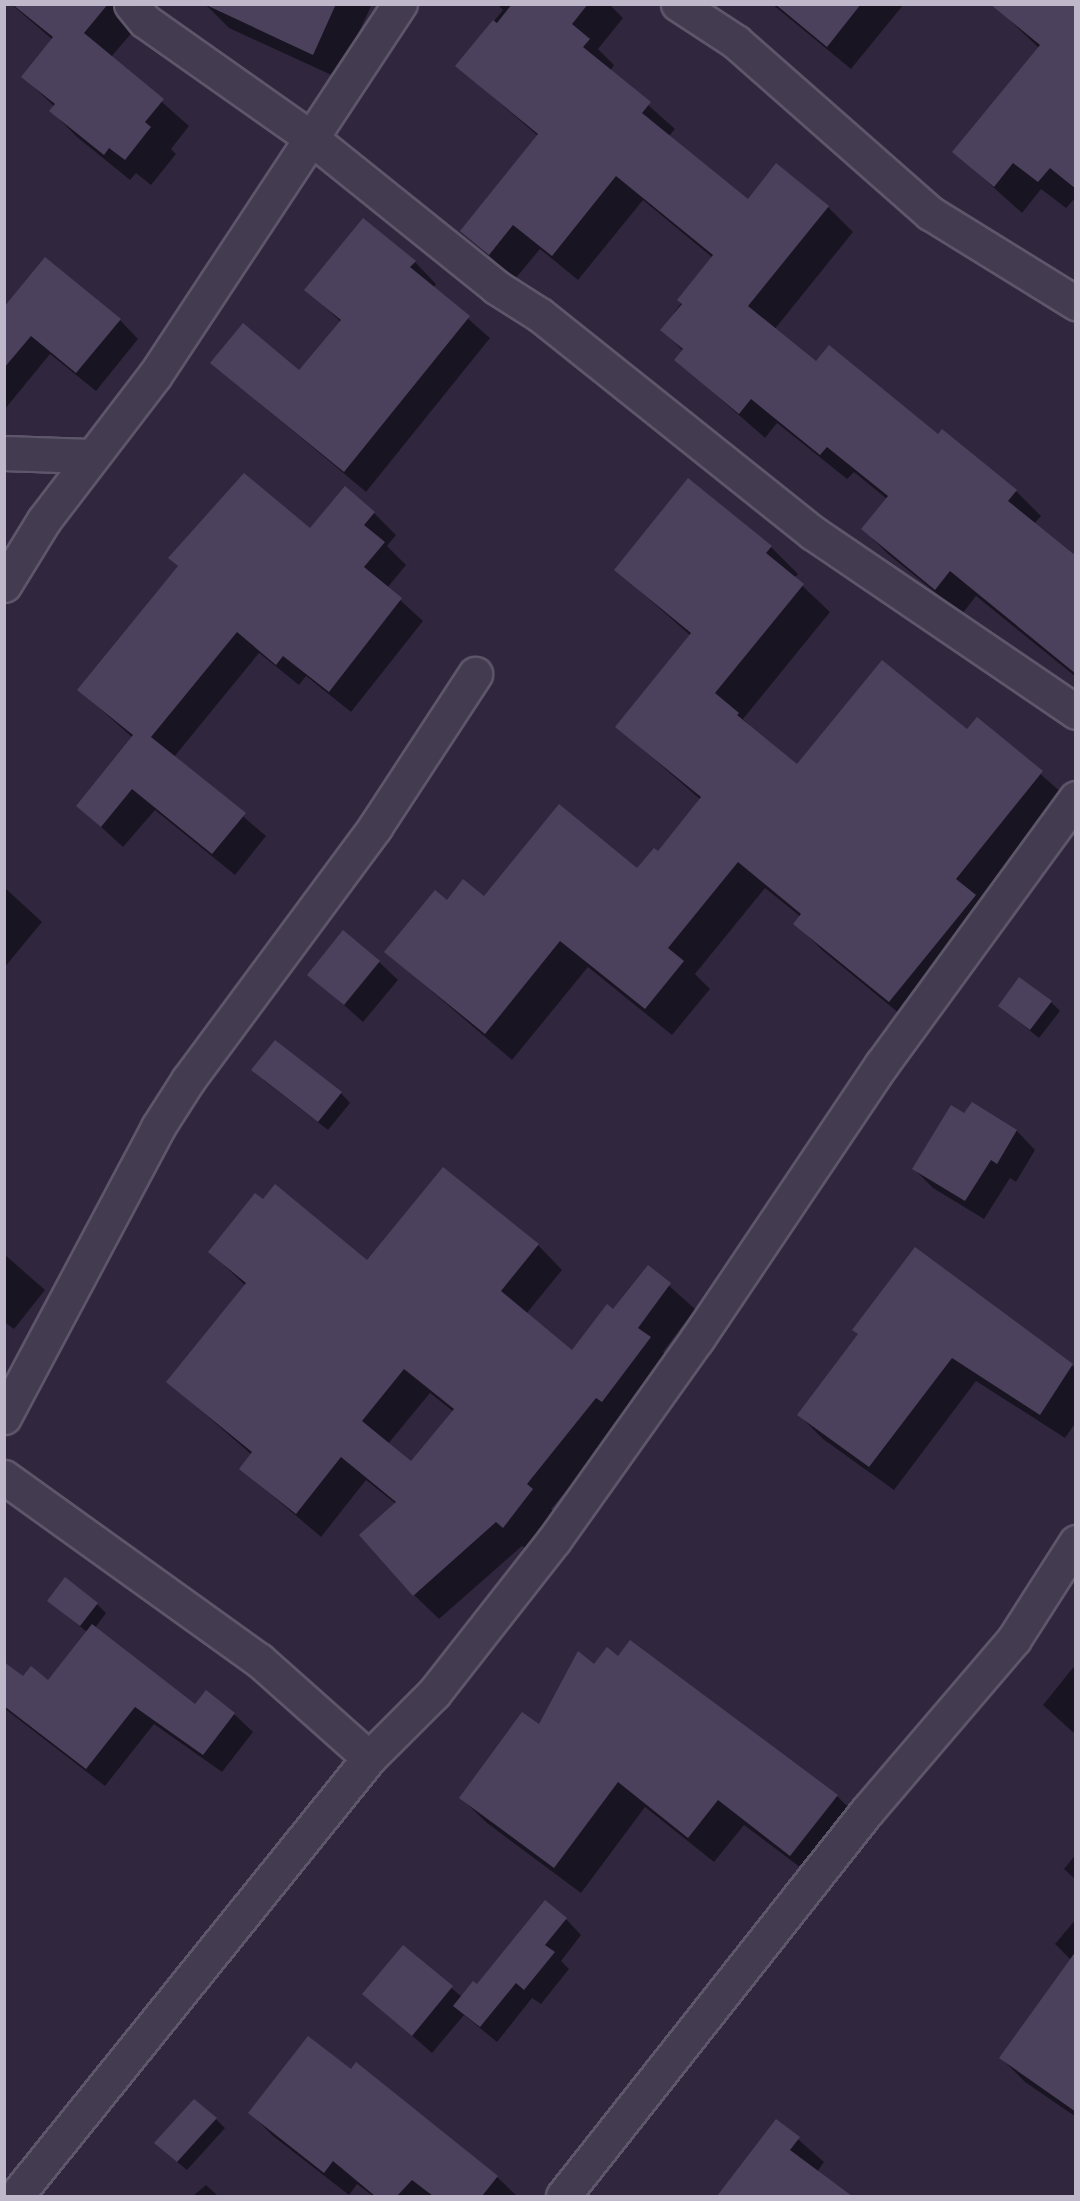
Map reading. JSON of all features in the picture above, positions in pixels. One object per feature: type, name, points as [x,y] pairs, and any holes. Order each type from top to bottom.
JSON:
[{"type":"street","points":[[131,4],[145,21],[311,138],[813,534],[1076,712]]},
{"type":"street","points":[[4,585],[44,520],[90,456],[154,375],[399,4]]},
{"type":"street","points":[[678,4],[736,42],[930,213],[1076,303]]},
{"type":"street","points":[[4,453],[90,456]]},
{"type":"street","points":[[4,1417],[158,1127],[188,1080],[375,827],[475,674]]},
{"type":"street","points":[[16,2196],[369,1758],[434,1693],[594,1486],[882,1064],[1076,798]]},
{"type":"street","points":[[4,1477],[259,1660],[369,1758]]},
{"type":"street","points":[[563,2196],[868,1810],[1014,1639],[1076,1542]]},
{"type":"building","points":[[12,4],[108,4],[84,33],[164,99],[145,122],[151,127],[125,160],[109,148],[104,155],[49,111],[55,104],[21,77],[53,37]]},
{"type":"building","points":[[204,4],[336,4],[313,55]]},
{"type":"building","points":[[512,4],[588,4],[572,24],[590,39],[583,47],[651,102],[642,113],[748,199],[776,163],[829,206],[748,306],[816,361],[829,345],[938,434],[942,429],[1017,490],[1008,501],[1076,556],[1076,674],[950,571],[935,590],[861,529],[888,496],[827,447],[820,455],[751,399],[739,414],[674,360],[683,349],[660,330],[682,304],[677,300],[713,255],[616,176],[552,256],[513,225],[489,255],[460,231],[538,134],[455,66],[493,20],[497,23]]},
{"type":"building","points":[[775,4],[861,4],[827,47]]},
{"type":"building","points":[[990,4],[1076,4],[1076,189],[1050,168],[1038,182],[1013,163],[994,187],[952,152],[1040,45]]},
{"type":"building","points":[[363,218],[416,261],[410,267],[470,316],[344,472],[210,363],[243,323],[299,370],[341,320],[304,290]]},
{"type":"building","points":[[45,257],[121,319],[76,373],[31,336],[4,368],[4,307]]},
{"type":"building","points":[[244,473],[310,528],[345,486],[375,512],[364,525],[385,542],[364,567],[402,598],[329,692],[283,656],[276,665],[237,632],[151,737],[246,813],[212,854],[132,789],[101,827],[76,806],[133,735],[77,690],[178,566],[168,558]]},
{"type":"building","points":[[688,478],[772,546],[766,553],[804,584],[715,693],[739,713],[737,715],[797,764],[882,660],[967,729],[977,717],[1043,771],[956,879],[976,895],[889,1002],[793,924],[801,914],[738,862],[668,948],[684,961],[645,1009],[560,941],[485,1034],[384,952],[435,890],[447,900],[463,879],[484,896],[559,804],[637,868],[654,848],[658,851],[701,797],[615,727],[691,633],[614,570]]},
{"type":"building","points":[[343,930],[380,961],[344,1005],[307,975]]},
{"type":"building","points":[[1019,977],[1052,1001],[1030,1030],[998,1006]]},
{"type":"building","points":[[275,1040],[342,1092],[318,1122],[251,1070]]},
{"type":"building","points":[[972,1102],[1017,1130],[997,1164],[991,1160],[965,1201],[912,1169],[951,1105],[964,1113]]},
{"type":"building","points":[[443,1167],[539,1244],[501,1291],[572,1350],[607,1304],[613,1309],[648,1265],[671,1283],[638,1328],[651,1337],[602,1402],[596,1398],[527,1484],[533,1489],[503,1528],[496,1522],[413,1596],[359,1535],[396,1502],[341,1457],[296,1514],[239,1469],[252,1452],[166,1382],[246,1283],[208,1252],[255,1193],[263,1199],[275,1184],[367,1260]],"holes":[[[404,1369],[454,1409],[411,1461],[362,1421]]]},
{"type":"building","points":[[915,1247],[1073,1364],[1040,1415],[952,1358],[869,1467],[797,1415],[858,1334],[852,1330]]},
{"type":"building","points":[[65,1577],[98,1603],[80,1626],[47,1601]]},
{"type":"building","points":[[92,1624],[195,1704],[206,1690],[235,1713],[203,1755],[135,1707],[86,1769],[4,1706],[4,1662],[23,1676],[31,1666],[48,1680]]},
{"type":"building","points":[[630,1640],[838,1795],[790,1856],[718,1800],[688,1838],[618,1782],[554,1868],[459,1798],[522,1712],[539,1724],[578,1651],[594,1664],[607,1647],[618,1656]]},
{"type":"building","points":[[545,1900],[567,1918],[545,1945],[555,1952],[524,1990],[516,1983],[480,2027],[453,2006],[473,1981],[477,1984]]},
{"type":"building","points":[[403,1945],[453,1986],[412,2036],[362,1994]]},
{"type":"building","points":[[1076,1951],[1076,2112],[999,2058]]},
{"type":"building","points":[[308,2036],[351,2069],[356,2062],[498,2176],[482,2196],[433,2196],[412,2180],[397,2196],[375,2196],[333,2161],[324,2173],[248,2113]]},
{"type":"building","points":[[194,2099],[217,2118],[177,2162],[154,2143]]},
{"type":"building","points":[[776,2119],[800,2137],[790,2150],[852,2196],[717,2196]]}]
